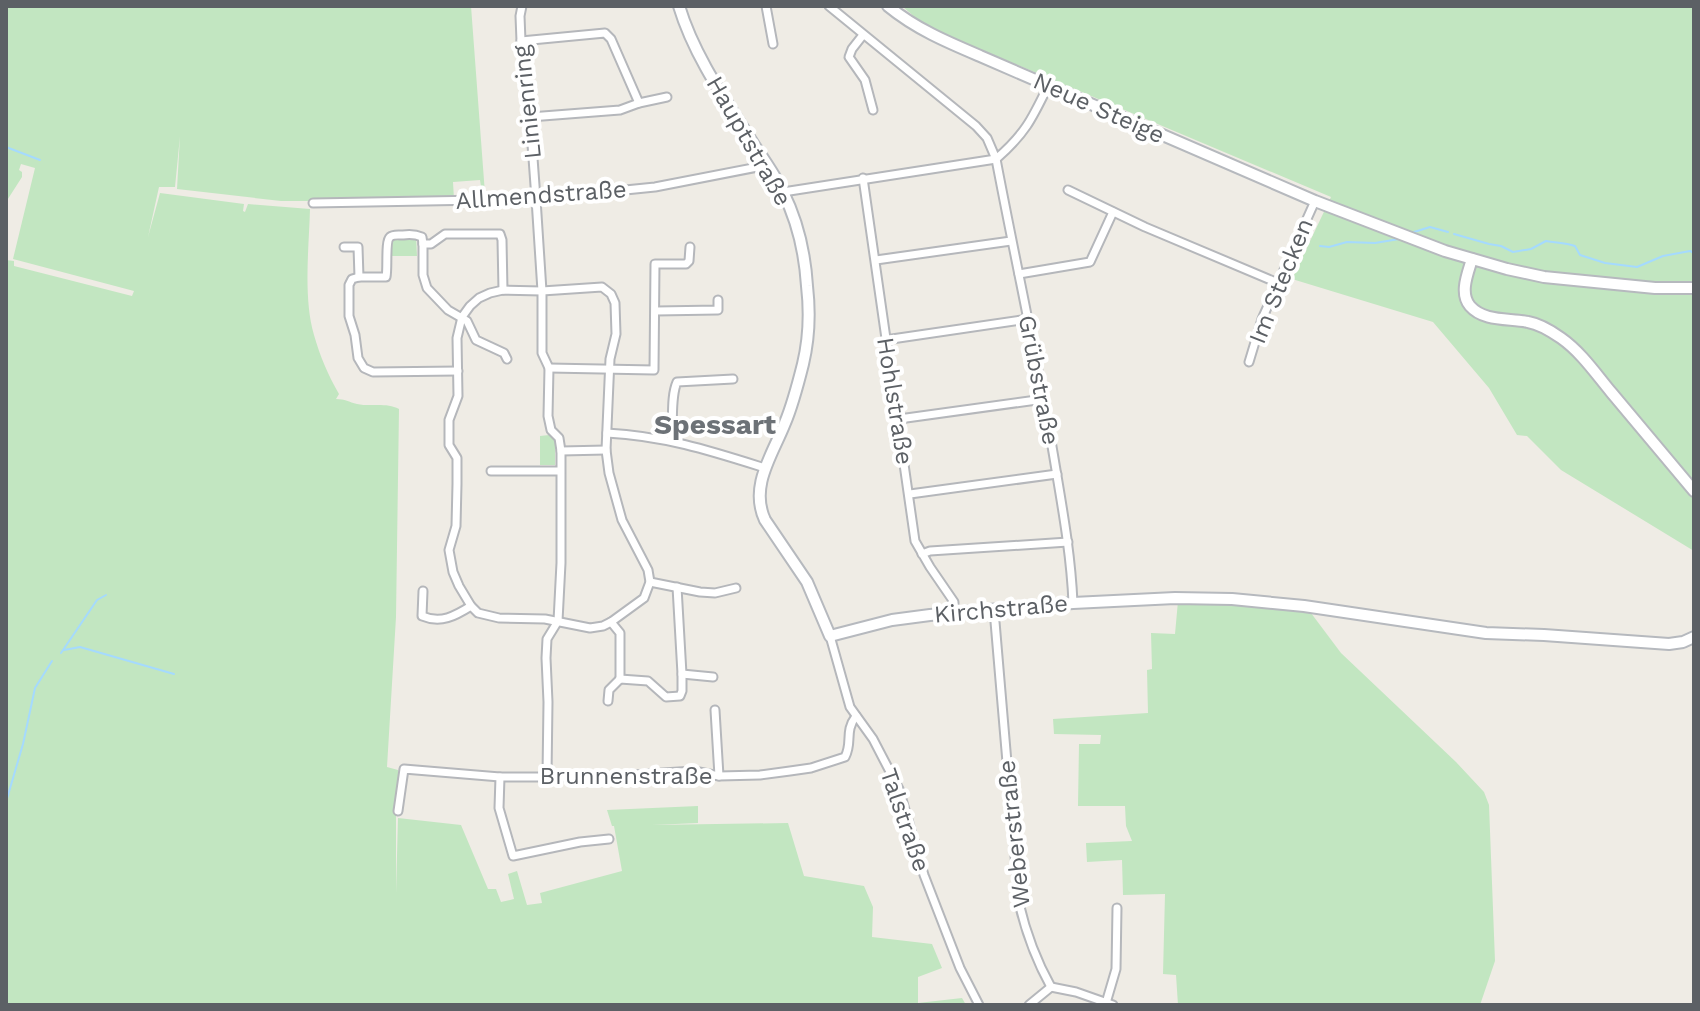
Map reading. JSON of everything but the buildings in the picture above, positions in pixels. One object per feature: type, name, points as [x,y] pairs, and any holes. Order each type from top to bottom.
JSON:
[{"type":"street","name":"Linienring","points":[[522,6],[521,41],[530,117],[542,291],[542,353],[549,368],[548,416],[551,430],[559,438],[561,451]]},
{"type":"street","name":"Hauptstraße","points":[[679,6],[691,38],[711,75],[783,192],[802,251],[807,283],[808,328],[804,362],[790,411],[765,468],[759,492],[761,511],[769,529],[807,582],[830,636]]},
{"type":"street","points":[[766,6],[773,44]]},
{"type":"street","points":[[829,6],[976,126],[987,138],[996,159]]},
{"type":"street","name":"Neue Steige","points":[[888,6],[924,31],[1315,201],[1421,243],[1544,277],[1655,288],[1694,288]]},
{"type":"street","points":[[521,41],[605,33],[611,39],[639,103]]},
{"type":"street","points":[[863,35],[849,57],[865,80],[873,110]]},
{"type":"street","points":[[783,192],[996,159],[1025,130],[1048,86]]},
{"type":"street","points":[[530,117],[620,110],[667,97]]},
{"type":"street","name":"Grübstraße","points":[[996,159],[1044,399],[1068,542],[1073,603]]},
{"type":"street","name":"Allmendstraße","points":[[313,203],[536,199],[655,187],[768,165]]},
{"type":"street","name":"Hohlstraße","points":[[863,178],[915,541],[954,602],[954,613]]},
{"type":"street","points":[[1068,190],[1278,283]]},
{"type":"street","name":"Im Stecken","points":[[1249,362],[1262,319],[1315,201]]},
{"type":"street","points":[[1019,274],[1090,262],[1113,212]]},
{"type":"street","points":[[458,371],[373,372],[364,368],[358,358],[349,316],[349,285],[352,279],[359,277],[386,277],[387,241],[390,236],[417,234],[422,237],[423,275],[427,288],[448,310],[467,321],[476,340],[504,353],[507,359]]},
{"type":"street","points":[[423,244],[431,244],[445,234],[500,234],[503,290]]},
{"type":"street","points":[[876,260],[1011,241]]},
{"type":"street","points":[[344,247],[358,247],[359,277]]},
{"type":"street","points":[[549,368],[654,370],[655,264],[686,264],[690,247]]},
{"type":"street","points":[[1472,259],[1464,290],[1472,308],[1493,318],[1529,322],[1548,329],[1564,340],[1694,491]]},
{"type":"street","points":[[602,287],[611,294],[615,303],[616,334],[610,369],[606,450],[622,520],[648,570],[650,582],[639,603],[603,626],[590,628],[558,621],[478,613],[453,572],[449,550],[456,526],[457,458],[449,445],[449,420],[458,396],[457,338],[462,317],[479,298],[490,293],[503,290],[542,291],[602,287]]},
{"type":"street","points":[[656,311],[718,310],[718,300]]},
{"type":"street","points":[[885,340],[1028,319]]},
{"type":"street","points":[[671,440],[677,382],[733,379]]},
{"type":"street","points":[[899,419],[1044,399]]},
{"type":"street","points":[[607,433],[671,440],[765,468]]},
{"type":"street","points":[[547,776],[547,639],[558,621],[561,451],[606,450]]},
{"type":"street","points":[[491,471],[560,471]]},
{"type":"street","points":[[910,494],[1057,474]]},
{"type":"street","points":[[922,554],[1068,542]]},
{"type":"street","points":[[650,582],[700,592],[715,593],[736,588]]},
{"type":"street","points":[[620,679],[648,681],[666,697],[680,696],[682,674],[677,587]]},
{"type":"street","points":[[423,591],[422,616],[430,619],[453,618],[471,606]]},
{"type":"street","name":"Kirchstraße","points":[[830,636],[892,620],[954,613],[1175,598],[1232,599],[1304,606],[1486,633],[1669,644],[1694,637]]},
{"type":"street","name":"Weberstraße","points":[[994,610],[1019,903],[1039,967],[1051,987]]},
{"type":"street","points":[[608,701],[609,690],[620,679],[620,633],[611,622]]},
{"type":"street","name":"Talstraße","points":[[830,636],[848,701],[873,739],[899,789],[924,875],[960,968],[979,1005]]},
{"type":"street","points":[[682,674],[713,677]]},
{"type":"street","points":[[715,710],[719,776]]},
{"type":"street","name":"Brunnenstraße","points":[[398,811],[404,769],[500,777],[601,777],[694,771],[719,776],[760,775],[811,768],[845,757],[849,750],[850,724],[856,716]]},
{"type":"street","points":[[500,777],[499,808],[513,856],[609,839]]},
{"type":"street","points":[[1029,1005],[1051,987],[1110,1004],[1116,969],[1117,908]]},
{"type":"green space","points":[[6,6],[471,6],[485,194],[482,193],[480,180],[453,182],[454,199],[317,201],[312,198],[311,201],[281,201],[177,189],[180,136],[175,187],[159,187],[148,237],[160,193],[244,204],[245,212],[248,204],[310,209],[308,272],[311,320],[322,358],[339,394],[336,399],[399,409],[396,617],[387,767],[398,770],[399,783],[396,816],[396,893],[398,818],[461,825],[488,889],[496,889],[501,902],[514,899],[508,874],[517,871],[527,905],[542,903],[540,893],[622,871],[614,826],[607,810],[698,806],[698,823],[652,825],[788,823],[804,876],[864,886],[873,907],[872,937],[932,944],[942,968],[918,977],[918,1003],[962,998],[966,1005],[6,1005],[6,260],[14,261],[14,266],[132,296],[134,291],[13,259],[35,168],[21,164],[19,170],[22,177],[6,202]]},
{"type":"green space","points":[[902,6],[1694,6],[1694,551],[1561,470],[1527,436],[1517,435],[1489,388],[1433,322],[1292,279],[1331,197],[925,26]]},
{"type":"green space","points":[[416,236],[417,256],[391,256],[391,237]]},
{"type":"green space","points":[[549,435],[555,440],[555,465],[540,465],[540,436]]},
{"type":"green space","points":[[1178,601],[1221,601],[1308,609],[1341,653],[1484,792],[1489,805],[1495,961],[1480,1005],[1178,1005],[1176,975],[1163,974],[1165,894],[1123,895],[1122,860],[1087,862],[1086,843],[1132,841],[1126,826],[1125,806],[1078,806],[1079,744],[1100,744],[1101,735],[1054,734],[1053,719],[1148,713],[1147,670],[1152,669],[1151,633],[1175,634]]},
{"type":"waterway","points":[[6,147],[40,160]]},
{"type":"waterway","points":[[1414,232],[1430,227],[1448,232]]},
{"type":"waterway","points":[[1454,234],[1513,252],[1531,249],[1546,241],[1568,244],[1575,246],[1580,255],[1605,263],[1637,267],[1663,256],[1694,253]]},
{"type":"waterway","points":[[1320,246],[1399,239]]},
{"type":"waterway","points":[[61,653],[97,600],[106,595]]},
{"type":"waterway","points":[[64,650],[80,647],[174,674]]},
{"type":"waterway","points":[[6,802],[35,688],[52,661]]},
{"type":"district","name":"Spessart","points":[[715,424]]}]
